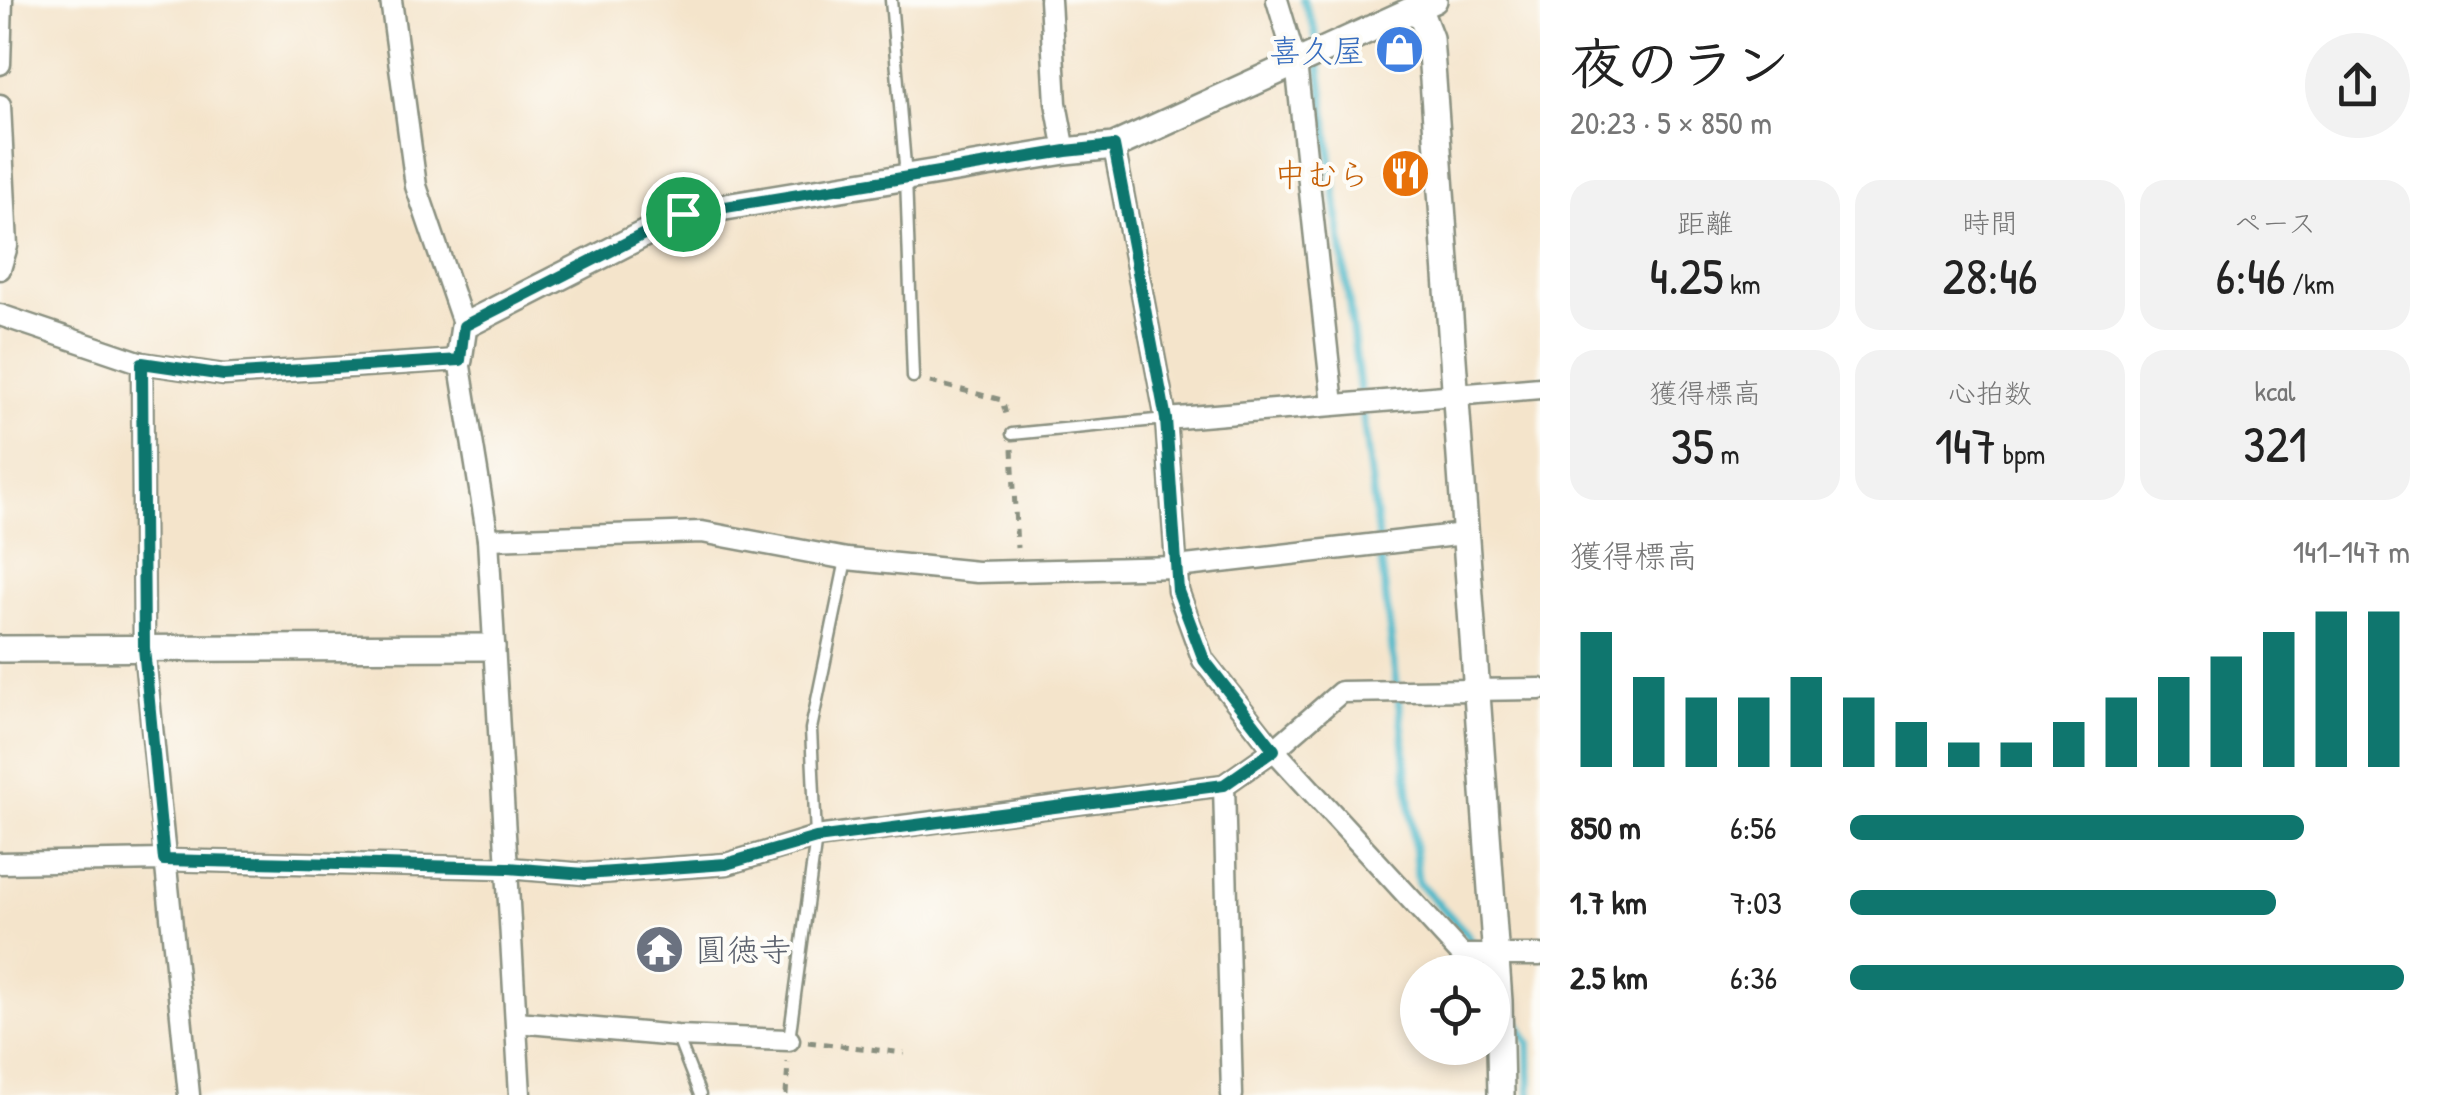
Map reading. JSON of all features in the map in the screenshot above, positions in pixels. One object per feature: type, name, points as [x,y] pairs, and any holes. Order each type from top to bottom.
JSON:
[{"type":"street","points":[[0,64],[2,0]]},
{"type":"street","points":[[390,0],[416,186],[464,326],[460,360],[488,539],[520,1095]]},
{"type":"street","points":[[1050,0],[1056,102],[1066,151]]},
{"type":"street","points":[[1277,0],[1301,61],[1333,404]]},
{"type":"street","points":[[464,326],[683,214],[1114,146],[1426,4],[1495,955]]},
{"type":"street","points":[[0,105],[7,246],[0,269]]},
{"type":"street","points":[[1114,146],[1166,419],[1178,591],[1204,660],[1274,750],[1462,954],[1478,955]]},
{"type":"street","points":[[0,316],[142,363],[224,375],[460,360]]},
{"type":"street","points":[[142,363],[144,648],[189,1095]]},
{"type":"street","points":[[1166,419],[1540,388]]},
{"type":"street","points":[[488,539],[702,532],[847,559],[976,572],[1177,567],[1464,534]]},
{"type":"street","points":[[0,649],[492,647]]},
{"type":"street","points":[[0,863],[164,860],[508,868],[585,874],[726,864],[816,838],[1224,785],[1274,750],[1341,692],[1540,689]]},
{"type":"street","points":[[1224,785],[1232,1095]]},
{"type":"street","points":[[1510,955],[1540,954]]},
{"type":"street","points":[[517,1022],[677,1036],[789,1040]]},
{"type":"street","points":[[1500,1065],[1501,1095]]},
{"type":"lane","points":[[891,0],[906,177],[912,377]]},
{"type":"lane","points":[[1012,434],[1166,419]]},
{"type":"lane","points":[[789,1040],[816,838],[811,729],[847,559]]},
{"type":"lane","points":[[677,1036],[700,1095]]},
{"type":"path","points":[[912,377],[1002,400],[1012,434],[1018,570]]},
{"type":"path","points":[[786,1095],[789,1040],[904,1053]]},
{"type":"waterway","points":[[1303,0],[1315,30],[1418,882],[1466,933],[1477,951]]},
{"type":"waterway","points":[[1510,1010],[1529,1044],[1530,1095]]},
{"type":"place","name":"喜久屋","points":[[1400,50]]},
{"type":"place","name":"中むら","points":[[1405,174]]},
{"type":"place","name":"圓徳寺","points":[[660,949]]},
{"type":"route","points":[[1114,146],[1166,419],[1178,591],[1204,660],[1274,750],[1224,785],[816,838],[726,864],[585,874],[508,868],[164,860],[144,648],[142,363],[224,375],[460,360],[464,326],[683,214],[1114,146]]}]
